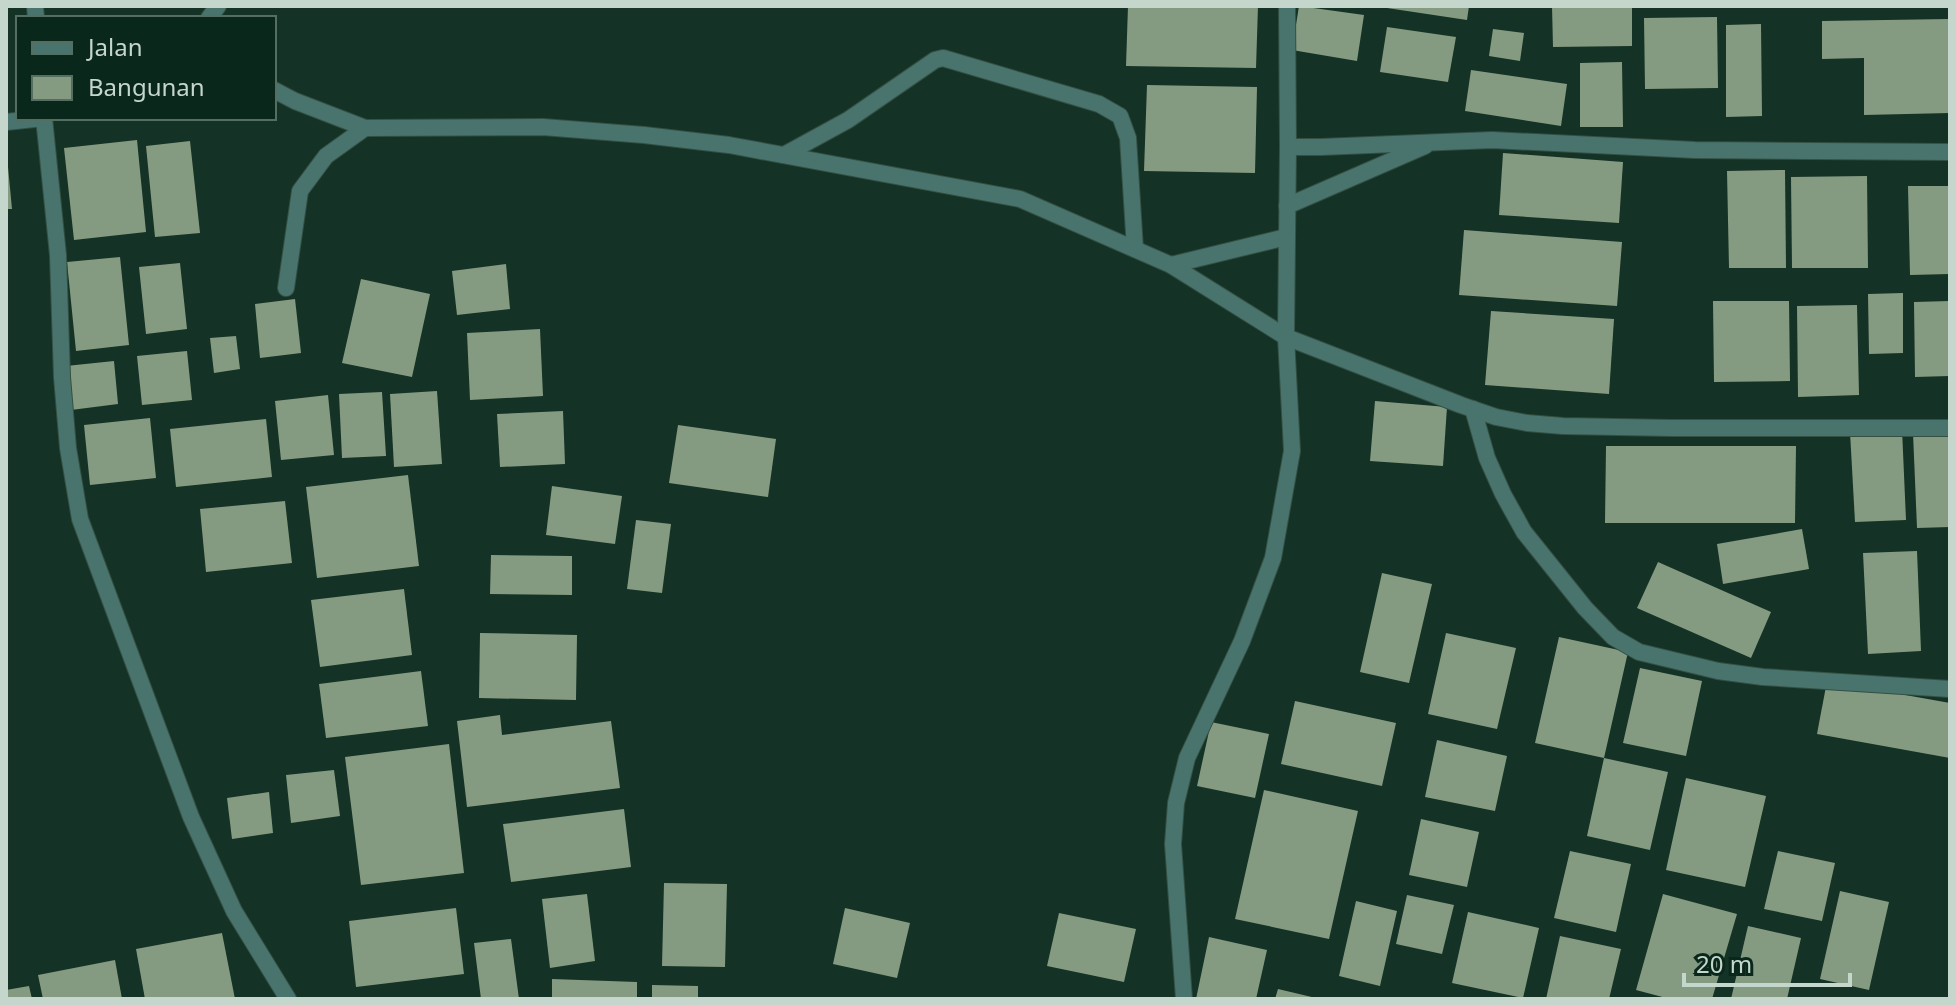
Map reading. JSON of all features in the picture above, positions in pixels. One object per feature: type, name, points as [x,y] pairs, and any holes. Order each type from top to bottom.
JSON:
[{"type":"street","points":[[1184,999],[1173,844],[1176,803],[1187,758],[1242,641],[1273,558],[1292,451],[1286,337],[1287,6]]},
{"type":"street","points":[[784,155],[848,120],[935,60],[943,58],[1099,104],[1120,116],[1128,138],[1135,249]]},
{"type":"street","points":[[276,91],[365,128],[543,127],[644,135],[729,145],[1020,199],[1171,265],[1286,337],[1496,417],[1563,426],[1950,428]]},
{"type":"street","points":[[44,120],[58,255],[68,448],[80,519],[191,817],[234,911],[288,999]]},
{"type":"street","points":[[286,288],[300,191],[326,156],[365,128]]},
{"type":"street","points":[[1288,147],[1492,140],[1695,150],[1950,152]]},
{"type":"street","points":[[1287,206],[1434,142]]},
{"type":"street","points":[[1171,265],[1286,237]]},
{"type":"street","points":[[1473,409],[1487,458],[1524,532],[1585,608],[1613,637],[1639,652],[1718,671],[1763,677],[1950,689]]},
{"type":"building","points":[[1128,6],[1258,6],[1256,68],[1126,66]]},
{"type":"building","points":[[1299,6],[1364,15],[1357,61],[1292,50]]},
{"type":"building","points":[[1387,6],[1469,6],[1467,20]]},
{"type":"building","points":[[1552,6],[1632,6],[1632,46],[1553,47]]},
{"type":"building","points":[[1717,17],[1718,88],[1645,89],[1644,18]]},
{"type":"building","points":[[1949,19],[1950,113],[1864,115],[1864,58],[1822,59],[1822,21]]},
{"type":"building","points":[[1761,24],[1762,116],[1726,117],[1726,25]]},
{"type":"building","points":[[1387,27],[1456,37],[1448,82],[1380,72]]},
{"type":"building","points":[[1493,29],[1524,33],[1520,61],[1489,56]]},
{"type":"building","points":[[1622,62],[1623,127],[1580,127],[1580,63]]},
{"type":"building","points":[[1471,70],[1567,84],[1561,126],[1465,111]]},
{"type":"building","points":[[1147,85],[1257,87],[1255,173],[1144,171]]},
{"type":"building","points":[[137,140],[146,232],[74,240],[64,148]]},
{"type":"building","points":[[190,141],[200,233],[155,237],[146,146]]},
{"type":"building","points":[[1503,153],[1623,162],[1619,223],[1499,215]]},
{"type":"building","points":[[8,167],[12,209],[6,209]]},
{"type":"building","points":[[1785,170],[1786,268],[1729,268],[1727,171]]},
{"type":"building","points":[[1867,176],[1868,268],[1792,268],[1791,177]]},
{"type":"building","points":[[1908,186],[1950,186],[1950,274],[1910,275]]},
{"type":"building","points":[[1464,230],[1622,242],[1617,306],[1459,295]]},
{"type":"building","points":[[120,257],[129,345],[76,351],[67,262]]},
{"type":"building","points":[[180,263],[187,329],[146,334],[139,267]]},
{"type":"building","points":[[506,264],[510,309],[457,315],[452,271]]},
{"type":"building","points":[[361,279],[430,294],[412,377],[342,363]]},
{"type":"building","points":[[1903,293],[1903,353],[1869,354],[1868,294]]},
{"type":"building","points":[[295,299],[301,353],[260,358],[255,304]]},
{"type":"building","points":[[1713,301],[1789,301],[1790,381],[1714,382]]},
{"type":"building","points":[[1950,301],[1950,376],[1915,377],[1914,302]]},
{"type":"building","points":[[1857,305],[1859,395],[1798,397],[1797,306]]},
{"type":"building","points":[[1491,311],[1614,319],[1609,394],[1485,385]]},
{"type":"building","points":[[540,329],[543,396],[470,400],[467,333]]},
{"type":"building","points":[[236,336],[240,369],[214,373],[210,338]]},
{"type":"building","points":[[187,351],[192,400],[142,405],[137,356]]},
{"type":"building","points":[[114,361],[118,404],[71,410],[66,366]]},
{"type":"building","points":[[437,391],[442,464],[394,467],[390,394]]},
{"type":"building","points":[[382,392],[386,456],[342,458],[339,394]]},
{"type":"building","points":[[328,395],[334,455],[281,460],[275,401]]},
{"type":"building","points":[[1375,401],[1447,407],[1443,466],[1370,461]]},
{"type":"building","points":[[563,411],[565,464],[500,467],[497,414]]},
{"type":"building","points":[[150,418],[156,478],[90,485],[84,425]]},
{"type":"building","points":[[266,419],[272,477],[176,487],[170,429]]},
{"type":"building","points":[[678,425],[776,439],[768,497],[669,483]]},
{"type":"building","points":[[1902,429],[1906,520],[1855,522],[1850,432]]},
{"type":"building","points":[[1950,431],[1950,527],[1917,528],[1913,433]]},
{"type":"building","points":[[1606,446],[1796,446],[1795,523],[1605,523]]},
{"type":"building","points":[[408,475],[419,566],[317,578],[306,487]]},
{"type":"building","points":[[552,486],[622,496],[615,544],[546,535]]},
{"type":"building","points":[[285,501],[292,563],[206,572],[200,509]]},
{"type":"building","points":[[636,520],[671,524],[662,593],[627,589]]},
{"type":"building","points":[[1802,529],[1809,569],[1723,584],[1717,544]]},
{"type":"building","points":[[1917,551],[1921,651],[1868,654],[1863,553]]},
{"type":"building","points":[[491,555],[572,556],[572,595],[490,594]]},
{"type":"building","points":[[1658,562],[1771,612],[1751,658],[1637,608]]},
{"type":"building","points":[[1382,573],[1432,584],[1409,683],[1360,672]]},
{"type":"building","points":[[404,589],[412,655],[320,667],[311,600]]},
{"type":"building","points":[[480,633],[577,635],[576,700],[479,698]]},
{"type":"building","points":[[1446,633],[1516,648],[1497,729],[1428,714]]},
{"type":"building","points":[[1559,637],[1628,652],[1604,758],[1535,743]]},
{"type":"building","points":[[1640,668],[1702,681],[1686,756],[1623,743]]},
{"type":"building","points":[[421,671],[428,726],[326,738],[319,684]]},
{"type":"building","points":[[1827,681],[1950,703],[1950,758],[1817,734]]},
{"type":"building","points":[[1295,701],[1396,723],[1382,786],[1281,764]]},
{"type":"building","points":[[500,715],[502,735],[611,721],[620,788],[467,807],[457,721]]},
{"type":"building","points":[[1211,722],[1269,734],[1255,798],[1197,786]]},
{"type":"building","points":[[1437,740],[1507,756],[1495,811],[1425,797]]},
{"type":"building","points":[[449,744],[464,873],[361,885],[345,757]]},
{"type":"building","points":[[1604,758],[1668,772],[1650,850],[1587,836]]},
{"type":"building","points":[[334,770],[340,816],[291,823],[286,775]]},
{"type":"building","points":[[1686,778],[1766,796],[1745,887],[1666,870]]},
{"type":"building","points":[[1264,790],[1358,811],[1329,939],[1235,919]]},
{"type":"building","points":[[269,792],[273,833],[232,839],[227,798]]},
{"type":"building","points":[[624,809],[631,867],[511,882],[503,824]]},
{"type":"building","points":[[1421,819],[1479,832],[1467,887],[1409,875]]},
{"type":"building","points":[[1570,851],[1631,864],[1616,932],[1554,918]]},
{"type":"building","points":[[1778,851],[1835,863],[1822,921],[1764,909]]},
{"type":"building","points":[[664,883],[727,884],[725,967],[662,966]]},
{"type":"building","points":[[1840,891],[1889,902],[1869,990],[1820,979]]},
{"type":"building","points":[[587,894],[595,961],[550,968],[542,899]]},
{"type":"building","points":[[1663,894],[1737,914],[1712,999],[1670,999],[1636,990]]},
{"type":"building","points":[[1407,895],[1454,905],[1442,954],[1396,944]]},
{"type":"building","points":[[1356,901],[1397,911],[1380,986],[1339,976]]},
{"type":"building","points":[[456,908],[464,974],[356,987],[349,921]]},
{"type":"building","points":[[845,908],[910,923],[897,978],[833,964]]},
{"type":"building","points":[[1468,912],[1539,928],[1523,998],[1452,983]]},
{"type":"building","points":[[1059,913],[1136,929],[1124,982],[1047,966]]},
{"type":"building","points":[[1748,926],[1801,938],[1787,999],[1731,999]]},
{"type":"building","points":[[222,933],[235,999],[145,999],[136,949]]},
{"type":"building","points":[[1560,936],[1621,949],[1609,999],[1546,999]]},
{"type":"building","points":[[1209,937],[1267,950],[1256,999],[1196,999]]},
{"type":"building","points":[[511,939],[519,999],[481,999],[474,943]]},
{"type":"building","points":[[115,960],[122,999],[43,999],[38,975]]},
{"type":"building","points":[[552,979],[637,982],[637,999],[552,999]]},
{"type":"building","points":[[652,985],[698,986],[698,999],[652,999]]},
{"type":"building","points":[[29,986],[32,999],[6,999],[6,990]]},
{"type":"building","points":[[1278,989],[1316,998],[1316,999],[1275,999]]}]
